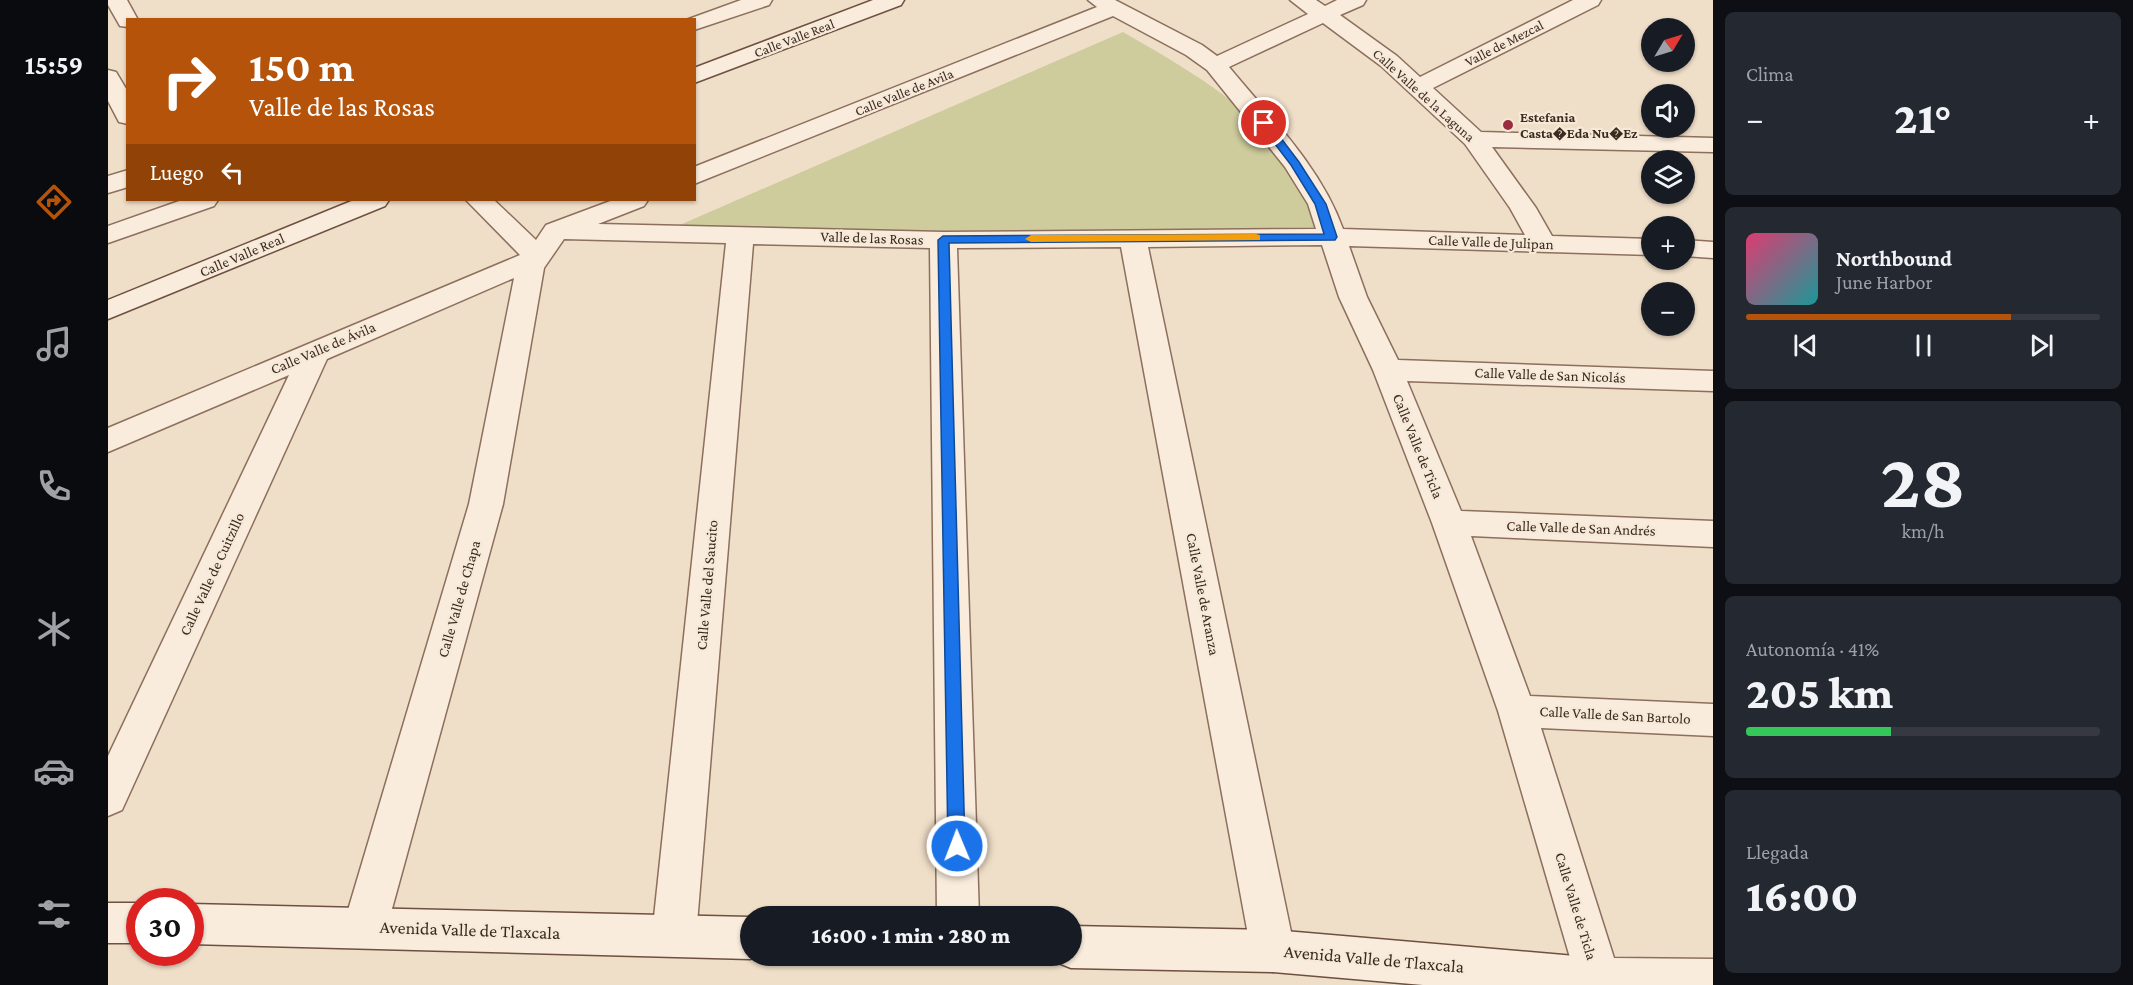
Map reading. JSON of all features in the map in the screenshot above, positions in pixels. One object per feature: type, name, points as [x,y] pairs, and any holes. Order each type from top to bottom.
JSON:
[{"type":"street","points":[[116,0],[126,18]]},
{"type":"street","points":[[696,23],[761,0]]},
{"type":"street","name":"Calle Valle Real","points":[[696,75],[893,0]]},
{"type":"street","name":"Calle Valle de la Laguna","points":[[1301,0],[1389,61],[1474,140],[1523,208],[1543,243]]},
{"type":"street","points":[[1215,65],[1355,0]]},
{"type":"street","name":"Valle de Mezcal","points":[[1418,87],[1590,0]]},
{"type":"street","name":"Calle Valle de Ticla","points":[[1107,4],[1194,50],[1215,65],[1296,164],[1321,204],[1353,297],[1388,370],[1449,523],[1517,711],[1599,982]]},
{"type":"street","name":"Calle Valle de Avila","points":[[696,175],[1107,4]]},
{"type":"street","points":[[108,77],[126,113]]},
{"type":"street","points":[[1474,140],[1713,145]]},
{"type":"street","points":[[108,185],[126,179]]},
{"type":"street","points":[[108,235],[202,201]]},
{"type":"street","name":"Calle Valle Real","points":[[108,310],[374,201]]},
{"type":"street","points":[[480,201],[534,262],[556,231],[632,201]]},
{"type":"street","name":"Valle de las Rosas","points":[[556,231],[943,240],[1331,237]]},
{"type":"street","name":"Calle Valle del Saucito","points":[[674,936],[740,234]]},
{"type":"street","name":"Calle Valle de Aranza","points":[[1133,237],[1273,951]]},
{"type":"street","name":"Calle Valle de Julipan","points":[[1331,237],[1641,247]]},
{"type":"street","points":[[943,240],[958,906]]},
{"type":"street","points":[[1695,248],[1713,249]]},
{"type":"street","name":"Calle Valle de Ávila","points":[[108,441],[316,350],[534,262]]},
{"type":"street","name":"Calle Valle de Chapa","points":[[365,927],[486,504],[534,262]]},
{"type":"street","name":"Calle Valle de Cuitzillo","points":[[108,798],[316,350]]},
{"type":"street","name":"Calle Valle de San Nicolás","points":[[1388,370],[1713,381]]},
{"type":"street","name":"Calle Valle de San Andrés","points":[[1449,523],[1713,534]]},
{"type":"street","name":"Calle Valle de San Bartolo","points":[[1517,711],[1713,720]]},
{"type":"street","points":[[108,923],[126,924]]},
{"type":"street","name":"Avenida Valle de Tlaxcala","points":[[204,924],[740,938]]},
{"type":"street","name":"Avenida Valle de Tlaxcala","points":[[1082,947],[1273,951],[1599,982],[1713,980]]},
{"type":"shaded area","points":[[1123,32],[1217,90],[1273,139],[1294,168],[1309,201],[1316,237],[650,238]]},
{"type":"slow traffic","points":[[1031,239],[1256,237]]},
{"type":"place","name":"Estefania Casta�Eda Nu�Ez","points":[[1508,125]]},
{"type":"route","points":[[957,846],[943,240],[1331,237],[1321,204],[1296,164],[1264,123]]}]
